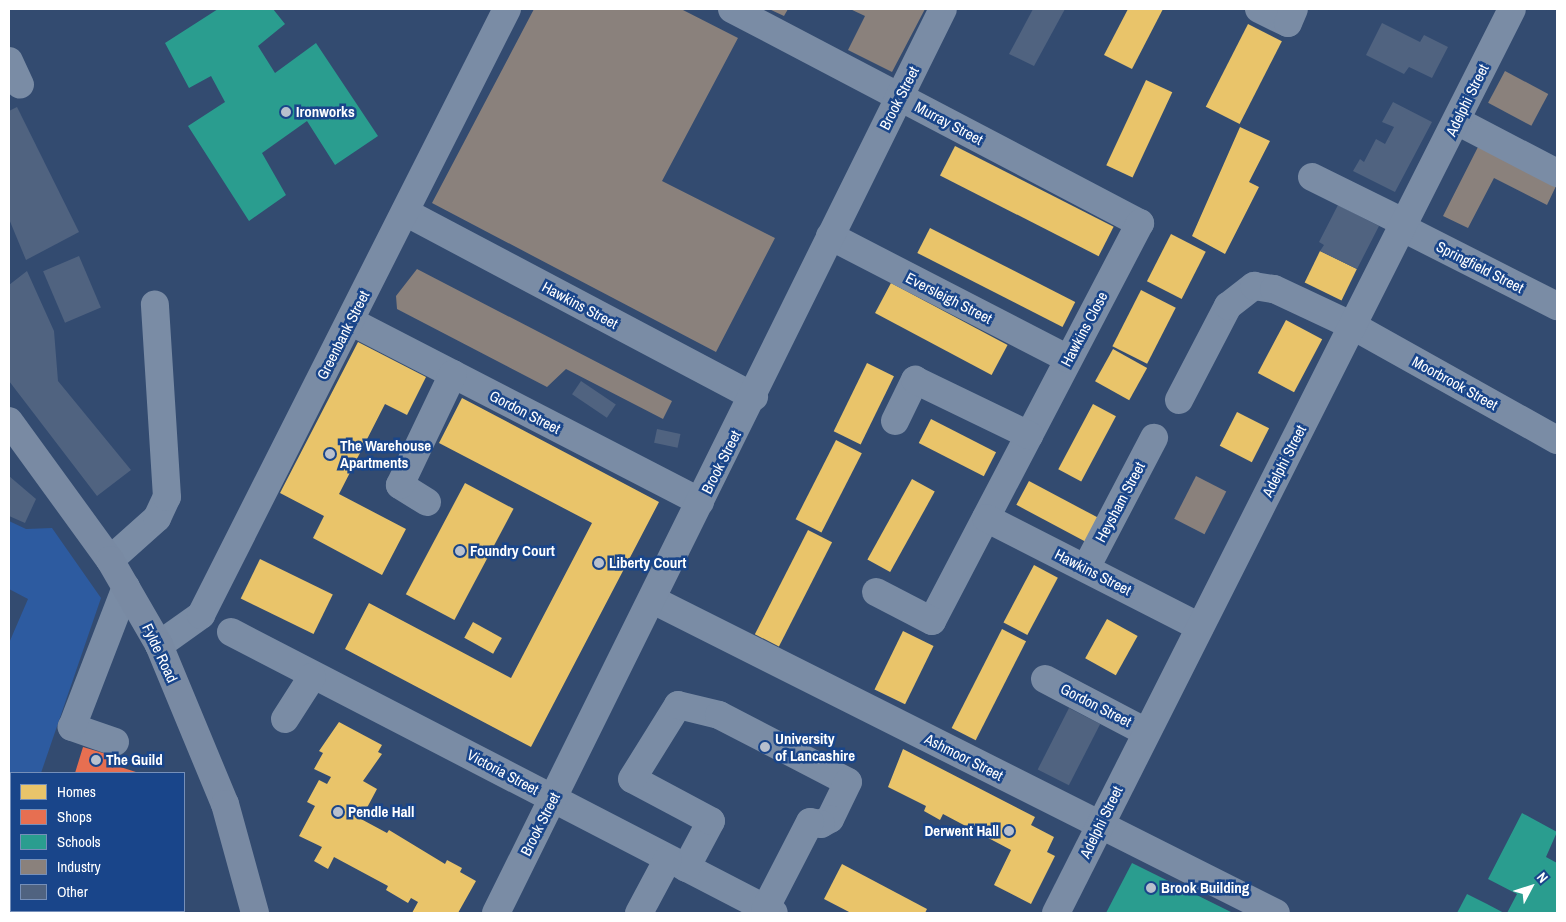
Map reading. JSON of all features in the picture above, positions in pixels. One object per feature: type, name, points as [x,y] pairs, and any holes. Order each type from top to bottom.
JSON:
[{"type":"main road","name":"Fylde Road","points":[[9,421],[110,560],[159,645],[225,804],[255,913]]},
{"type":"street","name":"Greenbank Street","points":[[159,645],[201,615],[507,9]]},
{"type":"street","name":"Murray Street","points":[[732,9],[1140,223]]},
{"type":"street","name":"Brook Street","points":[[496,913],[754,397],[830,236],[943,9]]},
{"type":"street","points":[[1259,9],[1288,23],[1294,9]]},
{"type":"street","name":"Adelphi Street","points":[[1056,913],[1512,9]]},
{"type":"street","points":[[9,60],[20,85]]},
{"type":"street","points":[[1457,121],[1557,173]]},
{"type":"street","name":"Springfield Street","points":[[1312,177],[1557,306]]},
{"type":"street","name":"Hawkins Street","points":[[404,212],[754,397]]},
{"type":"street","name":"Hawkins Close","points":[[986,518],[1140,223]]},
{"type":"street","name":"Eversleigh Street","points":[[830,236],[1068,359]]},
{"type":"street","name":"Moorbrook Street","points":[[1178,400],[1228,306],[1254,286],[1274,289],[1353,326],[1557,440]]},
{"type":"street","points":[[110,560],[157,518],[167,497],[155,304]]},
{"type":"street","name":"Gordon Street","points":[[350,321],[700,502]]},
{"type":"street","points":[[427,502],[400,485],[453,374]]},
{"type":"street","points":[[895,421],[915,380],[1029,435]]},
{"type":"street","name":"Heysham Street","points":[[1086,568],[1154,438]]},
{"type":"street","name":"Hawkins Street","points":[[986,518],[1200,627]]},
{"type":"street","points":[[876,592],[932,621],[986,518]]},
{"type":"street","points":[[115,742],[72,727],[126,587]]},
{"type":"street","name":"Ashmoor Street","points":[[653,600],[1276,913]]},
{"type":"street","name":"Victoria Street","points":[[231,632],[312,677],[553,798],[770,911]]},
{"type":"street","points":[[285,719],[312,677]]},
{"type":"street","name":"Gordon Street","points":[[1045,679],[1146,732]]},
{"type":"street","points":[[639,913],[711,821],[632,780],[678,704],[719,715],[848,782],[830,819],[821,824],[810,822],[788,859],[770,911]]},
{"type":"shaded area","points":[[9,521],[26,529],[52,528],[101,598],[41,772],[10,772],[9,860],[9,643],[28,599],[9,589]]},
{"type":"building: Homes","points":[[1128,9],[1163,9],[1132,69],[1104,55]]},
{"type":"building: Homes","points":[[1248,24],[1282,41],[1240,124],[1206,107]]},
{"type":"building: Homes","points":[[1146,80],[1172,92],[1133,177],[1106,165]]},
{"type":"building: Homes","points":[[1240,127],[1270,141],[1249,182],[1259,187],[1225,254],[1192,236]]},
{"type":"building: Homes","points":[[955,146],[1114,227],[1099,256],[940,175]]},
{"type":"building: Homes","points":[[930,228],[1075,302],[1063,327],[917,253]]},
{"type":"building: Homes","points":[[1171,234],[1206,252],[1182,299],[1147,281]]},
{"type":"building: Homes","points":[[1320,251],[1357,269],[1342,300],[1305,282]]},
{"type":"building: Homes","points":[[891,283],[1008,345],[992,375],[875,313]]},
{"type":"building: Homes","points":[[1141,290],[1176,308],[1147,364],[1112,346]]},
{"type":"building: Homes","points":[[1286,320],[1322,339],[1294,392],[1258,373]]},
{"type":"building: Homes","name":"The Warehouse Apartments","points":[[358,342],[426,377],[407,415],[385,404],[339,494],[406,529],[382,575],[313,538],[324,516],[280,493]]},
{"type":"building: Homes","points":[[1113,349],[1147,368],[1129,400],[1095,381]]},
{"type":"building: Homes","points":[[867,363],[894,376],[861,444],[834,431]]},
{"type":"building: Homes","name":"Liberty Court","points":[[462,398],[659,502],[531,747],[345,649],[369,603],[511,678],[592,523],[439,443]]},
{"type":"building: Homes","points":[[1093,404],[1116,416],[1081,482],[1058,469]]},
{"type":"building: Homes","points":[[1237,412],[1269,428],[1252,462],[1220,446]]},
{"type":"building: Homes","points":[[931,419],[996,452],[984,476],[919,443]]},
{"type":"building: Homes","points":[[836,440],[862,453],[821,532],[796,519]]},
{"type":"building: Homes","points":[[912,479],[935,492],[890,572],[867,559]]},
{"type":"building: Homes","points":[[1029,481],[1099,518],[1086,542],[1016,505]]},
{"type":"building: Homes","name":"Foundry Court","points":[[465,483],[514,509],[454,620],[406,594]]},
{"type":"building: Homes","points":[[808,530],[832,542],[779,647],[755,634]]},
{"type":"building: Homes","points":[[260,559],[333,595],[314,634],[241,599]]},
{"type":"building: Homes","points":[[1034,565],[1058,578],[1027,635],[1003,622]]},
{"type":"building: Homes","points":[[1107,619],[1138,636],[1116,675],[1085,658]]},
{"type":"building: Homes","points":[[473,622],[502,638],[493,654],[464,638]]},
{"type":"building: Homes","points":[[1002,629],[1026,641],[976,740],[952,728]]},
{"type":"building: Homes","points":[[903,631],[934,646],[905,704],[875,689]]},
{"type":"building: Homes","name":"Pendle Hall","points":[[339,722],[382,745],[378,752],[382,754],[363,781],[377,789],[361,819],[387,833],[389,830],[445,864],[447,860],[462,868],[460,872],[476,881],[458,913],[412,913],[418,902],[411,898],[408,903],[386,890],[388,886],[334,857],[328,869],[314,861],[322,847],[299,836],[315,806],[307,802],[319,780],[327,784],[331,777],[314,769],[323,753],[319,751]]},
{"type":"building: Homes","name":"Derwent Hall","points":[[903,749],[1035,817],[1031,825],[1054,837],[1047,852],[1055,856],[1031,904],[994,885],[1011,850],[943,814],[940,820],[924,811],[926,806],[888,787]]},
{"type":"building: Homes","points":[[842,864],[927,909],[925,913],[851,913],[824,899]]},
{"type":"building: Shops","name":"The Guild","points":[[83,747],[113,756],[111,764],[136,772],[75,772]]},
{"type":"building: Schools","name":"Ironworks","points":[[218,9],[273,9],[285,24],[258,46],[275,73],[316,43],[378,136],[335,165],[307,121],[262,153],[286,195],[249,221],[188,126],[225,102],[211,76],[189,88],[165,43]]},
{"type":"building: Schools","points":[[1522,813],[1557,832],[1546,857],[1557,863],[1557,913],[1507,913],[1517,894],[1488,879]]},
{"type":"building: Schools","name":"Brook Building","points":[[1132,863],[1233,913],[1106,913]]},
{"type":"building: Schools","points":[[1467,894],[1487,904],[1504,913],[1457,913]]},
{"type":"building: Schools","points":[[10,908],[10,912],[51,913],[9,913]]},
{"type":"building: Industry","points":[[534,9],[681,9],[738,38],[662,181],[775,238],[716,352],[432,203]]},
{"type":"building: Industry","points":[[769,9],[788,9],[784,16]]},
{"type":"building: Industry","points":[[850,9],[925,9],[892,72],[848,50],[865,16]]},
{"type":"building: Industry","points":[[1505,71],[1548,94],[1531,126],[1488,103]]},
{"type":"building: Industry","points":[[1479,145],[1557,184],[1547,205],[1494,178],[1468,228],[1443,216]]},
{"type":"building: Industry","points":[[417,269],[672,401],[663,419],[566,369],[547,387],[397,309],[396,296]]},
{"type":"building: Industry","points":[[1196,476],[1226,491],[1205,534],[1174,519]]},
{"type":"building: Other","points":[[1033,9],[1065,9],[1034,66],[1009,54]]},
{"type":"building: Other","points":[[1382,23],[1420,42],[1424,35],[1448,47],[1432,78],[1409,67],[1404,74],[1366,55]]},
{"type":"building: Other","points":[[1393,102],[1432,122],[1395,192],[1353,171],[1360,159],[1364,162],[1376,139],[1385,144],[1394,127],[1382,122]]},
{"type":"building: Other","points":[[17,107],[79,232],[26,260],[9,219],[9,111]]},
{"type":"building: Other","points":[[1338,205],[1379,226],[1357,269],[1320,251],[1324,245],[1319,242]]},
{"type":"building: Other","points":[[79,256],[101,308],[65,323],[43,271]]},
{"type":"building: Other","points":[[27,271],[54,331],[58,381],[131,470],[97,496],[9,381],[9,285]]},
{"type":"building: Other","points":[[581,381],[616,404],[607,418],[572,394]]},
{"type":"building: Other","points":[[657,429],[680,434],[678,448],[654,443]]},
{"type":"building: Other","points":[[9,476],[36,499],[25,523],[9,516]]},
{"type":"building: Other","points":[[1069,708],[1100,724],[1069,785],[1038,769]]},
{"type":"place","name":"Ironworks","points":[[286,112]]},
{"type":"place","name":"The Warehouse Apartments","points":[[330,454]]},
{"type":"place","name":"Foundry Court","points":[[460,551]]},
{"type":"place","name":"Liberty Court","points":[[599,563]]},
{"type":"place","name":"University of Lancashire","points":[[765,747]]},
{"type":"place","name":"The Guild","points":[[96,760]]},
{"type":"place","name":"Pendle Hall","points":[[338,812]]},
{"type":"place","name":"Derwent Hall","points":[[1009,831]]},
{"type":"place","name":"Brook Building","points":[[1151,888]]}]
